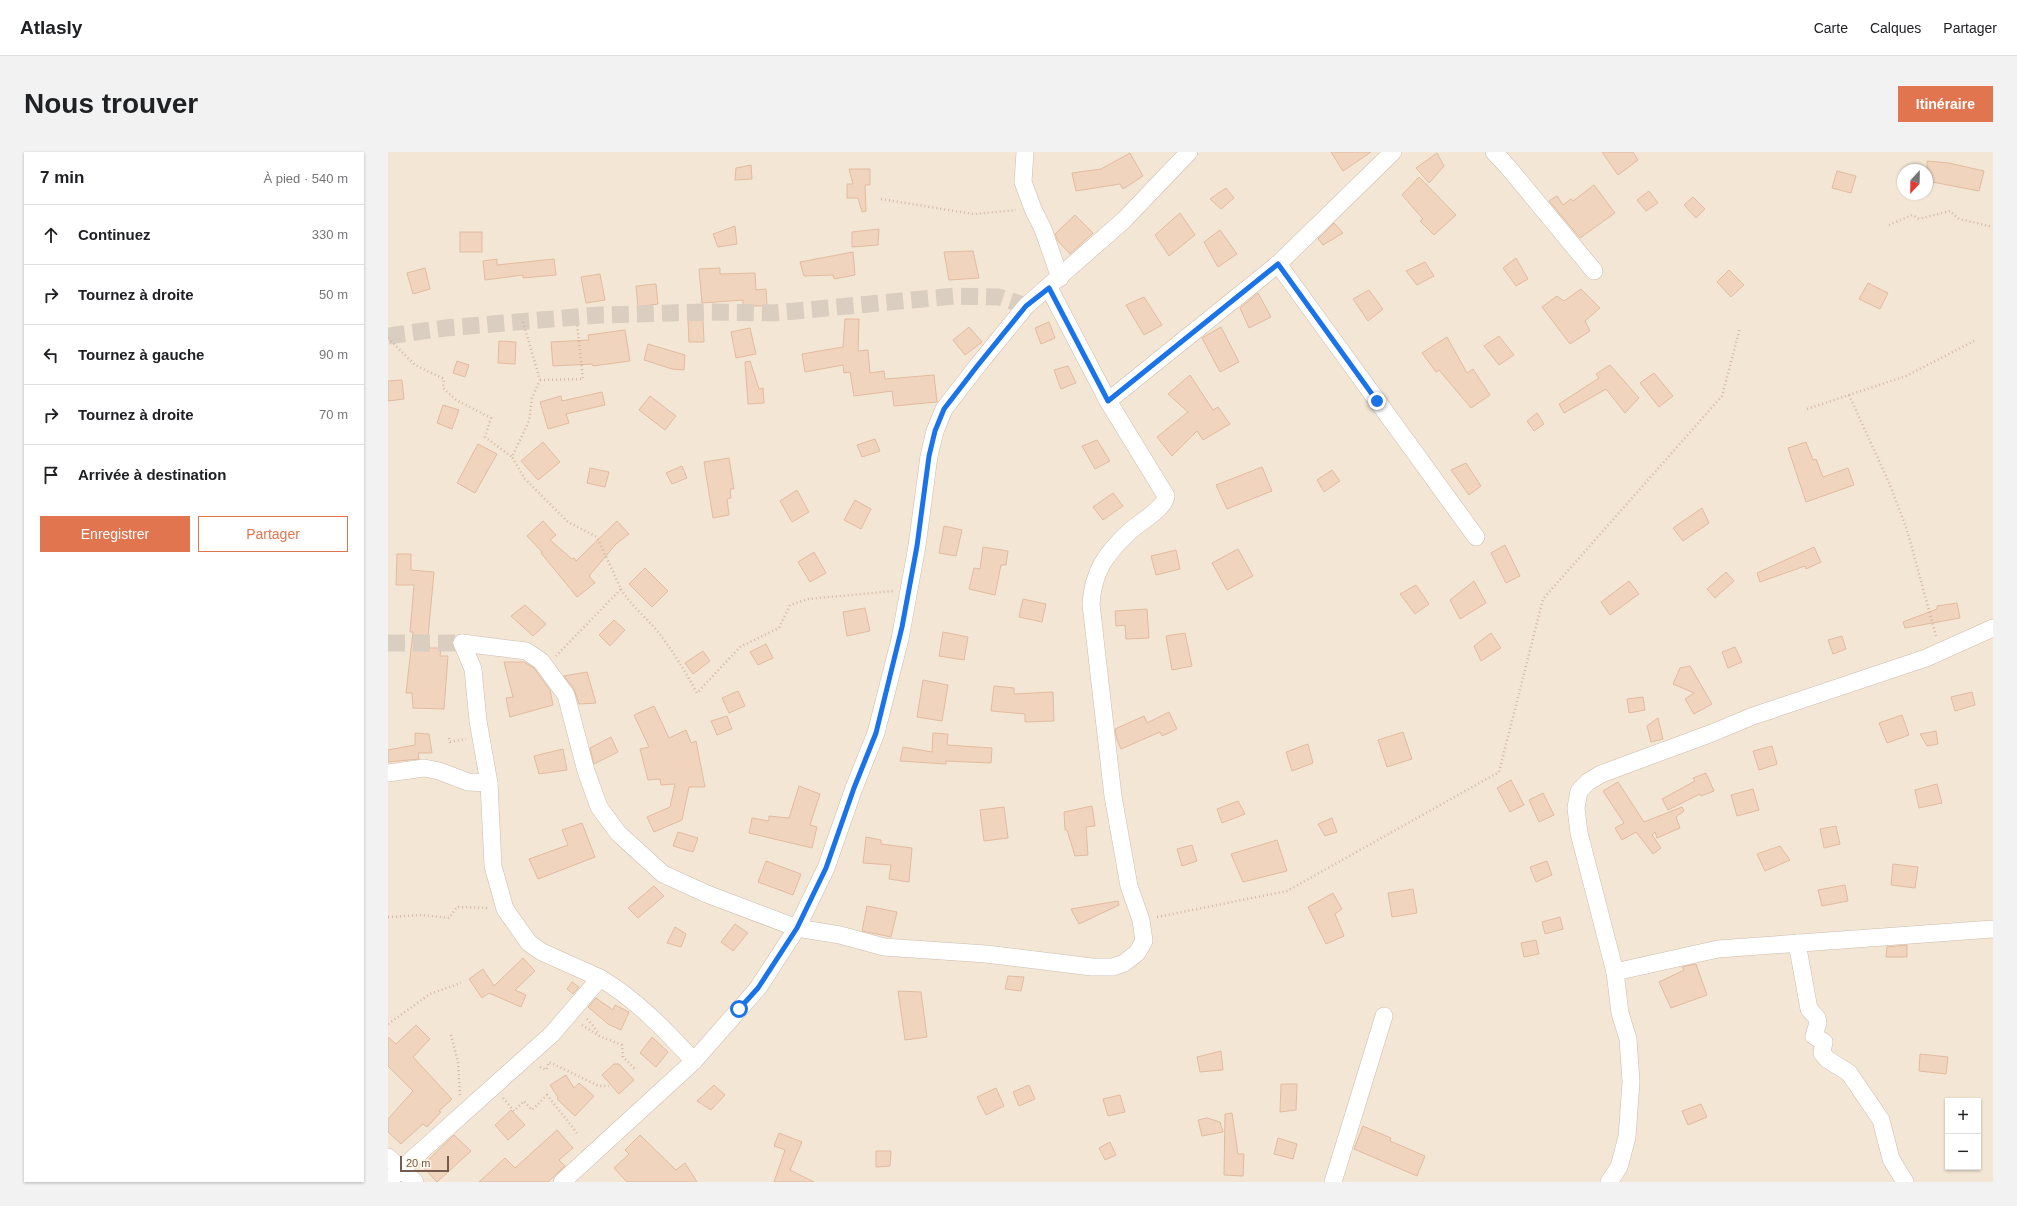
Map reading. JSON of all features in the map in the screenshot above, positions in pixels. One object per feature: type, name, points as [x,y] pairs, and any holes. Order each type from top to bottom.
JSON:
[{"type":"street","points":[[694,1061],[650,1014],[616,987],[600,978],[542,952],[529,943],[504,909],[492,866],[489,783],[478,721],[473,669],[462,643],[526,651],[541,661],[566,695],[586,771],[599,807],[618,834],[663,874],[707,894],[797,928],[840,935],[884,947],[986,954],[1092,967],[1113,967],[1124,963],[1137,953],[1144,941],[1141,920],[1129,886],[1113,796],[1091,604],[1094,580],[1103,560],[1128,532],[1161,506],[1165,501],[1166,496],[1108,401],[1055,283],[1043,229],[1033,209],[1023,182],[1024,152]]},
{"type":"street","points":[[562,1182],[694,1061],[758,988],[797,928],[826,868],[854,788],[876,733],[900,639],[917,546],[929,456],[935,431],[944,409],[1026,306],[1055,283],[1124,220],[1189,152]]},
{"type":"street","points":[[1108,401],[1278,264],[1393,152]]},
{"type":"street","points":[[1494,152],[1594,271]]},
{"type":"street","points":[[1278,264],[1476,537]]},
{"type":"street","points":[[1609,1182],[1619,1167],[1626,1137],[1631,1082],[1628,1039],[1620,1013],[1615,972],[1579,833],[1576,808],[1579,792],[1588,782],[1601,774],[1712,733],[1753,716],[1889,672],[1941,652],[1993,628]]},
{"type":"street","points":[[388,773],[424,768],[439,771],[468,782],[489,783]]},
{"type":"street","points":[[1615,972],[1718,949],[1993,929]]},
{"type":"street","points":[[1797,943],[1809,1009],[1817,1018],[1818,1023],[1814,1036],[1824,1042],[1822,1053],[1827,1059],[1849,1073],[1881,1120],[1891,1159],[1904,1182]]},
{"type":"street","points":[[388,1181],[576,1013],[600,978]]},
{"type":"street","points":[[1333,1182],[1384,1016]]},
{"type":"street","points":[[388,1157],[415,1182]]},
{"type":"path","points":[[881,199],[973,214],[1033,209]]},
{"type":"path","points":[[1888,225],[1912,215],[1919,219],[1950,211],[1959,219],[1993,227]]},
{"type":"path","points":[[512,457],[529,420],[532,398],[540,380],[523,322]]},
{"type":"path","points":[[540,380],[583,379],[577,323]]},
{"type":"path","points":[[1141,920],[1287,891],[1499,772],[1543,599],[1722,396],[1740,328]]},
{"type":"path","points":[[388,338],[415,365],[444,380],[443,388],[456,400],[490,418],[485,437],[512,457],[525,479],[568,522],[597,537],[628,601],[657,631],[682,664],[696,692],[740,647],[779,628],[790,605],[808,599],[909,589]]},
{"type":"path","points":[[1807,409],[1906,376],[1976,340]]},
{"type":"path","points":[[1849,394],[1890,485],[1907,530],[1941,652]]},
{"type":"path","points":[[550,662],[621,589]]},
{"type":"path","points":[[449,738],[450,742],[473,738]]},
{"type":"path","points":[[388,917],[421,915],[449,918],[456,907],[504,909]]},
{"type":"path","points":[[388,1024],[430,994],[461,983]]},
{"type":"path","points":[[576,1013],[580,1024],[599,1036],[622,1045],[622,1057],[636,1070]]},
{"type":"path","points":[[576,1013],[592,1024],[599,1036]]},
{"type":"path","points":[[451,1035],[458,1062],[460,1097],[458,1117]]},
{"type":"path","points":[[536,1066],[546,1070],[549,1062],[599,1086],[609,1086]]},
{"type":"path","points":[[493,1086],[514,1111],[524,1100],[532,1110],[548,1095],[577,1133]]},
{"type":"shaded area","points":[[388,152],[1993,152],[1993,1182],[388,1182]]},
{"type":"building","points":[[1331,152],[1371,152],[1343,171]]},
{"type":"building","points":[[1602,152],[1633,152],[1638,160],[1618,175]]},
{"type":"building","points":[[1130,153],[1143,176],[1123,189],[1120,184],[1076,191],[1072,173],[1101,169]]},
{"type":"building","points":[[1437,153],[1444,166],[1429,183],[1416,168]]},
{"type":"building","points":[[1927,161],[1949,163],[1984,171],[1979,191],[1933,182],[1933,164],[1927,164]]},
{"type":"building","points":[[751,165],[752,179],[735,180],[736,168]]},
{"type":"building","points":[[849,169],[870,169],[870,185],[865,185],[866,211],[862,212],[858,198],[847,198],[847,184],[853,184]]},
{"type":"building","points":[[1837,171],[1856,176],[1851,193],[1832,188]]},
{"type":"building","points":[[1419,177],[1456,215],[1434,235],[1420,221],[1423,219],[1402,195]]},
{"type":"building","points":[[1594,185],[1615,213],[1580,238],[1549,201],[1557,196],[1563,205],[1571,199],[1573,201]]},
{"type":"building","points":[[1226,188],[1234,198],[1221,209],[1210,199]]},
{"type":"building","points":[[1649,191],[1658,203],[1646,211],[1637,200]]},
{"type":"building","points":[[1693,197],[1705,209],[1696,218],[1684,205]]},
{"type":"building","points":[[1180,213],[1195,235],[1169,256],[1155,235]]},
{"type":"building","points":[[1075,215],[1093,233],[1070,254],[1058,241],[1055,234]]},
{"type":"building","points":[[1334,223],[1343,233],[1323,245],[1318,239]]},
{"type":"building","points":[[735,226],[737,244],[718,247],[713,234]]},
{"type":"building","points":[[879,229],[878,245],[852,247],[852,232]]},
{"type":"building","points":[[1220,230],[1237,254],[1218,267],[1204,242]]},
{"type":"building","points":[[460,232],[482,232],[482,252],[460,252]]},
{"type":"building","points":[[973,251],[979,278],[949,280],[944,252]]},
{"type":"building","points":[[853,252],[855,275],[834,279],[833,275],[804,276],[800,262]]},
{"type":"building","points":[[1516,258],[1528,279],[1516,286],[1503,268]]},
{"type":"building","points":[[497,259],[497,265],[554,259],[556,275],[523,278],[523,275],[485,280],[483,261]]},
{"type":"building","points":[[1425,262],[1434,276],[1417,285],[1406,271]]},
{"type":"building","points":[[425,268],[430,289],[413,294],[407,273]]},
{"type":"building","points":[[720,268],[720,274],[755,273],[756,290],[766,289],[767,306],[743,306],[743,300],[702,303],[699,269]]},
{"type":"building","points":[[1729,270],[1744,285],[1731,297],[1717,282]]},
{"type":"building","points":[[600,274],[605,300],[586,303],[581,277]]},
{"type":"building","points":[[1868,283],[1888,293],[1880,309],[1859,299]]},
{"type":"building","points":[[656,284],[658,304],[638,307],[636,286]]},
{"type":"building","points":[[1581,289],[1600,308],[1585,321],[1590,331],[1570,344],[1542,307],[1557,296],[1564,301]]},
{"type":"building","points":[[1369,290],[1383,309],[1368,321],[1353,299]]},
{"type":"building","points":[[1258,293],[1271,317],[1249,328],[1240,308]]},
{"type":"building","points":[[1144,297],[1162,325],[1144,335],[1126,305]]},
{"type":"building","points":[[845,319],[859,319],[858,351],[868,350],[870,373],[884,371],[885,379],[934,375],[937,402],[894,406],[892,391],[854,396],[850,372],[844,373],[843,365],[805,372],[802,354],[843,347]]},
{"type":"building","points":[[688,320],[703,320],[704,342],[689,342]]},
{"type":"building","points":[[1049,322],[1055,338],[1041,344],[1035,328]]},
{"type":"building","points":[[969,327],[982,342],[965,355],[953,340]]},
{"type":"building","points":[[1221,327],[1239,362],[1220,372],[1202,338]]},
{"type":"building","points":[[750,328],[756,354],[736,358],[731,332]]},
{"type":"building","points":[[625,330],[630,361],[593,366],[592,364],[553,366],[551,342],[589,340],[588,335]]},
{"type":"building","points":[[1499,336],[1514,355],[1499,365],[1484,346]]},
{"type":"building","points":[[1447,337],[1467,373],[1473,369],[1490,395],[1471,408],[1439,370],[1436,372],[1422,353]]},
{"type":"building","points":[[499,341],[516,342],[515,364],[498,363]]},
{"type":"building","points":[[648,344],[685,355],[684,370],[672,369],[644,360]]},
{"type":"building","points":[[457,361],[469,365],[465,377],[453,373]]},
{"type":"building","points":[[750,361],[759,389],[763,388],[764,403],[748,404],[745,362]]},
{"type":"building","points":[[1610,365],[1639,398],[1625,413],[1606,389],[1564,413],[1559,404],[1599,378],[1596,374]]},
{"type":"building","points":[[1068,366],[1076,383],[1061,389],[1054,370]]},
{"type":"building","points":[[1654,373],[1673,396],[1659,407],[1640,383]]},
{"type":"building","points":[[1190,375],[1213,410],[1218,407],[1230,424],[1203,440],[1197,431],[1172,456],[1157,437],[1188,412],[1168,394]]},
{"type":"building","points":[[402,380],[404,399],[388,401],[388,381]]},
{"type":"building","points":[[602,392],[605,405],[566,414],[569,423],[548,429],[540,402],[561,396],[562,401]]},
{"type":"building","points":[[650,396],[676,416],[665,430],[639,410]]},
{"type":"building","points":[[443,405],[459,410],[452,429],[437,423]]},
{"type":"building","points":[[1537,413],[1544,424],[1534,431],[1527,421]]},
{"type":"building","points":[[875,439],[880,451],[862,457],[857,445]]},
{"type":"building","points":[[1097,440],[1110,461],[1095,469],[1082,446]]},
{"type":"building","points":[[543,442],[560,462],[538,480],[521,461]]},
{"type":"building","points":[[1806,442],[1813,460],[1816,459],[1823,477],[1848,468],[1854,485],[1806,502],[1788,448]]},
{"type":"building","points":[[478,444],[497,454],[475,493],[457,483]]},
{"type":"building","points":[[729,458],[734,489],[730,489],[731,498],[727,499],[729,515],[713,518],[704,462]]},
{"type":"building","points":[[1466,463],[1481,486],[1469,495],[1451,470]]},
{"type":"building","points":[[682,466],[687,478],[672,484],[666,473]]},
{"type":"building","points":[[1262,467],[1272,491],[1227,509],[1216,485]]},
{"type":"building","points":[[590,468],[609,472],[605,487],[587,483]]},
{"type":"building","points":[[1332,470],[1340,481],[1324,492],[1317,480]]},
{"type":"building","points":[[797,490],[809,512],[792,522],[780,501]]},
{"type":"building","points":[[1113,493],[1123,506],[1103,520],[1093,507]]},
{"type":"building","points":[[855,500],[871,509],[861,529],[844,520]]},
{"type":"building","points":[[1702,508],[1709,523],[1683,541],[1673,528]]},
{"type":"building","points":[[543,521],[556,535],[550,540],[576,561],[617,521],[629,534],[616,544],[589,576],[595,583],[577,597],[541,553],[542,552],[527,536]]},
{"type":"building","points":[[944,526],[962,530],[956,556],[939,553]]},
{"type":"building","points":[[1505,545],[1520,576],[1506,583],[1491,553]]},
{"type":"building","points":[[983,547],[1008,551],[1006,565],[1001,565],[995,595],[969,589],[974,568],[980,569]]},
{"type":"building","points":[[1814,547],[1821,562],[1806,569],[1805,566],[1760,582],[1757,573]]},
{"type":"building","points":[[1238,549],[1253,576],[1227,590],[1212,563]]},
{"type":"building","points":[[1176,550],[1180,569],[1156,575],[1151,556]]},
{"type":"building","points":[[814,552],[826,573],[810,582],[798,562]]},
{"type":"building","points":[[397,554],[411,554],[411,570],[434,572],[427,648],[441,648],[440,656],[448,656],[444,709],[413,708],[412,693],[406,693],[413,632],[410,632],[414,585],[396,585]]},
{"type":"building","points":[[645,568],[668,591],[652,607],[629,584]]},
{"type":"building","points":[[1726,572],[1734,581],[1715,598],[1707,589]]},
{"type":"building","points":[[1474,581],[1486,603],[1460,619],[1450,600]]},
{"type":"building","points":[[1629,581],[1639,594],[1610,615],[1601,602]]},
{"type":"building","points":[[1416,585],[1429,604],[1415,614],[1400,594]]},
{"type":"building","points":[[1023,599],[1046,604],[1042,622],[1019,617]]},
{"type":"building","points":[[1957,603],[1960,618],[1905,628],[1903,622],[1937,609],[1937,606]]},
{"type":"building","points":[[525,605],[546,624],[533,636],[511,616]]},
{"type":"building","points":[[865,608],[870,631],[847,636],[843,612]]},
{"type":"building","points":[[1147,609],[1149,638],[1126,639],[1125,625],[1116,626],[1115,611]]},
{"type":"building","points":[[614,620],[625,630],[610,646],[599,635]]},
{"type":"building","points":[[943,632],[968,637],[964,660],[939,656]]},
{"type":"building","points":[[1185,633],[1192,666],[1172,670],[1166,636]]},
{"type":"building","points":[[1491,633],[1501,648],[1481,661],[1474,646]]},
{"type":"building","points":[[1842,636],[1846,649],[1833,654],[1828,640]]},
{"type":"building","points":[[766,644],[773,658],[758,665],[750,652]]},
{"type":"building","points":[[1735,647],[1742,662],[1728,668],[1722,652]]},
{"type":"building","points":[[703,651],[710,661],[693,674],[685,663]]},
{"type":"building","points":[[504,662],[524,662],[534,668],[550,690],[553,705],[510,717],[506,698],[513,697]]},
{"type":"building","points":[[1690,666],[1712,704],[1694,714],[1685,699],[1694,693],[1673,684],[1680,668]]},
{"type":"building","points":[[587,672],[596,703],[579,704],[574,689],[564,676]]},
{"type":"building","points":[[923,680],[948,685],[942,721],[917,717]]},
{"type":"building","points":[[994,686],[1014,688],[1014,694],[1053,692],[1054,721],[1025,722],[1025,714],[991,711]]},
{"type":"building","points":[[738,691],[745,706],[729,713],[722,698]]},
{"type":"building","points":[[1972,692],[1975,705],[1955,711],[1951,697]]},
{"type":"building","points":[[1643,697],[1645,710],[1629,713],[1627,699]]},
{"type":"building","points":[[654,706],[669,738],[686,730],[691,743],[696,741],[705,787],[689,787],[682,820],[654,832],[647,817],[670,807],[675,784],[661,785],[660,779],[648,780],[640,749],[649,747],[634,715]]},
{"type":"building","points":[[1169,712],[1177,729],[1162,736],[1160,732],[1121,749],[1117,740],[1115,729],[1144,716],[1147,723]]},
{"type":"building","points":[[1902,715],[1909,735],[1887,743],[1879,723]]},
{"type":"building","points":[[727,716],[732,729],[717,735],[711,721]]},
{"type":"building","points":[[1658,718],[1663,739],[1651,742],[1647,726]]},
{"type":"building","points":[[1936,731],[1938,744],[1927,746],[1920,734]]},
{"type":"building","points":[[1403,732],[1412,759],[1387,767],[1378,740]]},
{"type":"building","points":[[415,733],[429,734],[432,753],[418,753],[419,759],[388,762],[388,750],[415,745]]},
{"type":"building","points":[[933,733],[948,734],[947,745],[992,748],[991,763],[946,761],[946,764],[900,761],[903,747],[932,752]]},
{"type":"building","points":[[611,737],[618,752],[594,764],[590,748]]},
{"type":"building","points":[[1308,744],[1313,763],[1292,771],[1286,752]]},
{"type":"building","points":[[1772,746],[1777,764],[1759,770],[1753,751]]},
{"type":"building","points":[[563,749],[567,770],[539,774],[534,756]]},
{"type":"building","points":[[1706,773],[1714,791],[1701,796],[1700,794],[1668,810],[1662,799],[1695,781],[1693,778]]},
{"type":"building","points":[[1511,780],[1524,805],[1510,812],[1497,788]]},
{"type":"building","points":[[1618,782],[1644,822],[1682,807],[1684,811],[1676,817],[1680,828],[1657,838],[1655,832],[1652,835],[1661,848],[1653,854],[1636,832],[1622,840],[1615,828],[1624,823],[1603,791]]},
{"type":"building","points":[[1937,784],[1942,803],[1919,808],[1915,790]]},
{"type":"building","points":[[799,786],[820,794],[810,825],[817,827],[812,848],[749,833],[752,818],[769,821],[769,816],[789,818]]},
{"type":"building","points":[[1753,789],[1759,810],[1737,816],[1731,795]]},
{"type":"building","points":[[1543,793],[1554,815],[1539,822],[1529,800]]},
{"type":"building","points":[[1238,801],[1245,814],[1222,823],[1217,809]]},
{"type":"building","points":[[1092,806],[1095,826],[1086,827],[1088,855],[1075,856],[1067,830],[1065,830],[1064,812]]},
{"type":"building","points":[[1004,807],[1008,838],[984,841],[980,810]]},
{"type":"building","points":[[1332,818],[1337,832],[1325,836],[1318,824]]},
{"type":"building","points":[[582,823],[595,857],[538,879],[529,859],[568,845],[562,830]]},
{"type":"building","points":[[1836,826],[1840,844],[1824,848],[1820,829]]},
{"type":"building","points":[[678,832],[698,838],[693,852],[673,846]]},
{"type":"building","points":[[866,837],[881,840],[881,844],[912,848],[909,882],[889,879],[891,865],[863,863]]},
{"type":"building","points":[[1277,840],[1287,871],[1243,882],[1231,854]]},
{"type":"building","points":[[1192,845],[1197,861],[1182,866],[1177,849]]},
{"type":"building","points":[[1780,846],[1790,860],[1765,871],[1757,854]]},
{"type":"building","points":[[766,861],[801,874],[793,895],[758,882]]},
{"type":"building","points":[[1547,861],[1552,875],[1536,882],[1530,867]]},
{"type":"building","points":[[1893,864],[1918,867],[1915,888],[1891,885]]},
{"type":"building","points":[[1845,885],[1848,901],[1822,906],[1818,890]]},
{"type":"building","points":[[654,886],[664,896],[638,918],[628,908]]},
{"type":"building","points":[[1413,889],[1417,913],[1392,917],[1388,893]]},
{"type":"building","points":[[1333,893],[1342,909],[1335,914],[1344,936],[1326,944],[1308,907]]},
{"type":"building","points":[[1118,901],[1119,905],[1079,924],[1071,909]]},
{"type":"building","points":[[867,906],[897,912],[891,937],[862,931]]},
{"type":"building","points":[[1560,917],[1563,929],[1545,934],[1542,922]]},
{"type":"building","points":[[735,924],[748,933],[733,951],[721,942]]},
{"type":"building","points":[[675,927],[686,934],[681,947],[667,943]]},
{"type":"building","points":[[1536,940],[1539,954],[1524,957],[1521,943]]},
{"type":"building","points":[[1907,945],[1907,957],[1886,957],[1887,947]]},
{"type":"building","points":[[523,958],[535,971],[515,990],[526,995],[521,1007],[489,993],[482,998],[469,979],[483,969],[494,986]]},
{"type":"building","points":[[1696,964],[1707,995],[1671,1008],[1659,982],[1684,970],[1682,967]]},
{"type":"building","points":[[1008,976],[1024,977],[1021,991],[1005,989]]},
{"type":"building","points":[[572,982],[579,987],[573,994],[567,989]]},
{"type":"building","points":[[898,991],[921,992],[927,1037],[905,1040]]},
{"type":"building","points":[[596,998],[613,1010],[615,1005],[629,1012],[621,1030],[608,1024],[588,1007]]},
{"type":"building","points":[[416,1025],[430,1039],[413,1057],[452,1099],[439,1111],[441,1112],[427,1127],[423,1124],[401,1144],[388,1132],[388,1119],[413,1091],[388,1066],[388,1037],[396,1044]]},
{"type":"building","points":[[652,1037],[668,1052],[656,1067],[640,1053]]},
{"type":"building","points":[[1221,1051],[1223,1070],[1200,1072],[1197,1057]]},
{"type":"building","points":[[1920,1054],[1948,1057],[1946,1074],[1919,1071]]},
{"type":"building","points":[[614,1064],[619,1064],[634,1080],[619,1094],[602,1075]]},
{"type":"building","points":[[566,1075],[574,1088],[579,1083],[594,1096],[575,1116],[557,1099],[558,1097],[550,1085]]},
{"type":"building","points":[[1281,1084],[1297,1084],[1296,1110],[1280,1112]]},
{"type":"building","points":[[714,1085],[725,1095],[711,1110],[697,1101]]},
{"type":"building","points":[[1029,1085],[1035,1099],[1019,1106],[1013,1092]]},
{"type":"building","points":[[996,1088],[1004,1106],[986,1115],[977,1097]]},
{"type":"building","points":[[1120,1095],[1125,1112],[1108,1116],[1103,1099]]},
{"type":"building","points":[[1701,1104],[1707,1117],[1688,1125],[1682,1111]]},
{"type":"building","points":[[511,1110],[525,1125],[508,1140],[495,1125]]},
{"type":"building","points":[[1232,1113],[1238,1154],[1244,1154],[1243,1176],[1224,1175],[1225,1114]]},
{"type":"building","points":[[1207,1118],[1220,1122],[1223,1132],[1202,1136],[1198,1120]]},
{"type":"building","points":[[1363,1126],[1391,1138],[1390,1141],[1425,1156],[1417,1176],[1354,1149]]},
{"type":"building","points":[[557,1130],[573,1148],[559,1160],[565,1166],[548,1182],[479,1182],[505,1158],[515,1168]]},
{"type":"building","points":[[779,1133],[802,1142],[790,1170],[814,1182],[774,1182],[785,1150],[774,1146]]},
{"type":"building","points":[[454,1135],[471,1151],[437,1182],[422,1166]]},
{"type":"building","points":[[640,1135],[676,1170],[685,1163],[697,1182],[627,1182],[614,1168],[629,1154],[625,1150]]},
{"type":"building","points":[[1278,1138],[1297,1144],[1293,1159],[1274,1154]]},
{"type":"building","points":[[1110,1142],[1116,1155],[1105,1160],[1099,1148]]},
{"type":"building","points":[[876,1151],[891,1151],[890,1166],[876,1167]]},
{"type":"tunnel","points":[[388,336],[445,328],[600,315],[706,312],[774,313],[954,296],[999,297],[1026,306]]},
{"type":"tunnel","points":[[388,643],[462,643]]},
{"type":"route","points":[[739,1009],[758,988],[797,928],[826,868],[854,788],[876,733],[900,639],[917,546],[929,456],[935,431],[944,409],[1026,306],[1049,288],[1108,401],[1278,264],[1377,401]]}]
